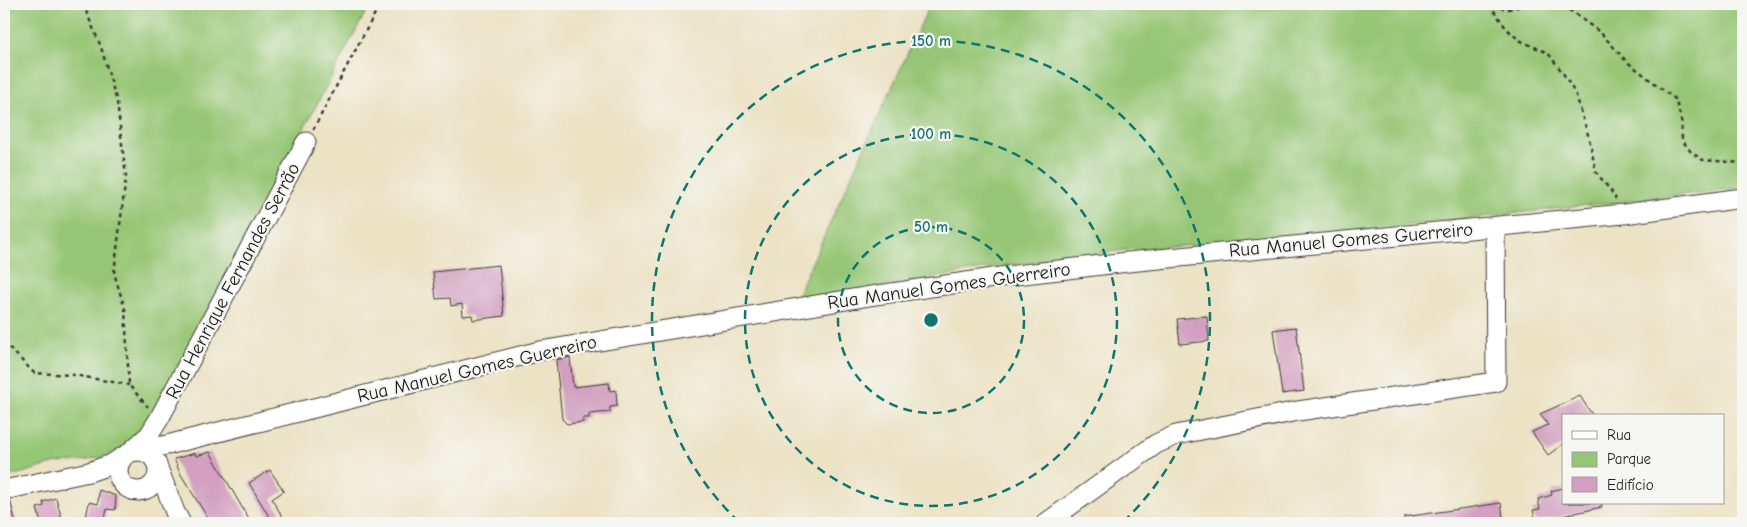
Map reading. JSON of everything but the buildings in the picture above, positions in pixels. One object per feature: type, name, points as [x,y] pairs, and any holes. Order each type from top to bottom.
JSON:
[{"type":"street","name":"Rua Henrique Fernandes Serrão","points":[[159,419],[307,146]]},
{"type":"street","name":"Rua Manuel Gomes Guerreiro","points":[[159,453],[540,350],[870,296],[1008,276],[1128,262],[1624,214],[1743,198]]},
{"type":"street","points":[[1046,523],[1156,444],[1176,435],[1298,411],[1496,382],[1495,226]]},
{"type":"street","points":[[159,419],[159,453],[156,480],[143,490],[131,488],[121,481],[118,468],[130,453],[149,435],[159,419]]},
{"type":"street","points":[[4,490],[89,472],[112,464],[130,453],[146,452],[151,456],[159,453]]},
{"type":"street","points":[[159,453],[178,518]]},
{"type":"street","points":[[89,472],[101,475],[162,502],[178,518]]},
{"type":"path","points":[[83,4],[100,47],[117,102],[126,177],[114,273],[125,309],[129,385],[159,419]]},
{"type":"path","points":[[307,146],[380,4]]},
{"type":"path","points":[[1490,5],[1508,9],[1534,4]]},
{"type":"path","points":[[1554,4],[1571,11],[1601,33],[1626,62],[1675,99],[1681,118],[1682,140],[1691,152],[1703,160],[1743,163]]},
{"type":"path","points":[[1490,5],[1506,28],[1518,40],[1548,53],[1564,73],[1576,95],[1589,138],[1596,172],[1612,191],[1624,214]]},
{"type":"path","points":[[4,342],[34,374],[74,376],[129,385]]},
{"type":"green space","points":[[4,4],[370,4],[143,432],[128,446],[109,455],[84,461],[57,463],[4,478]]},
{"type":"green space","points":[[930,4],[1743,4],[1743,188],[1284,239],[1125,250],[996,267],[794,302]]}]
